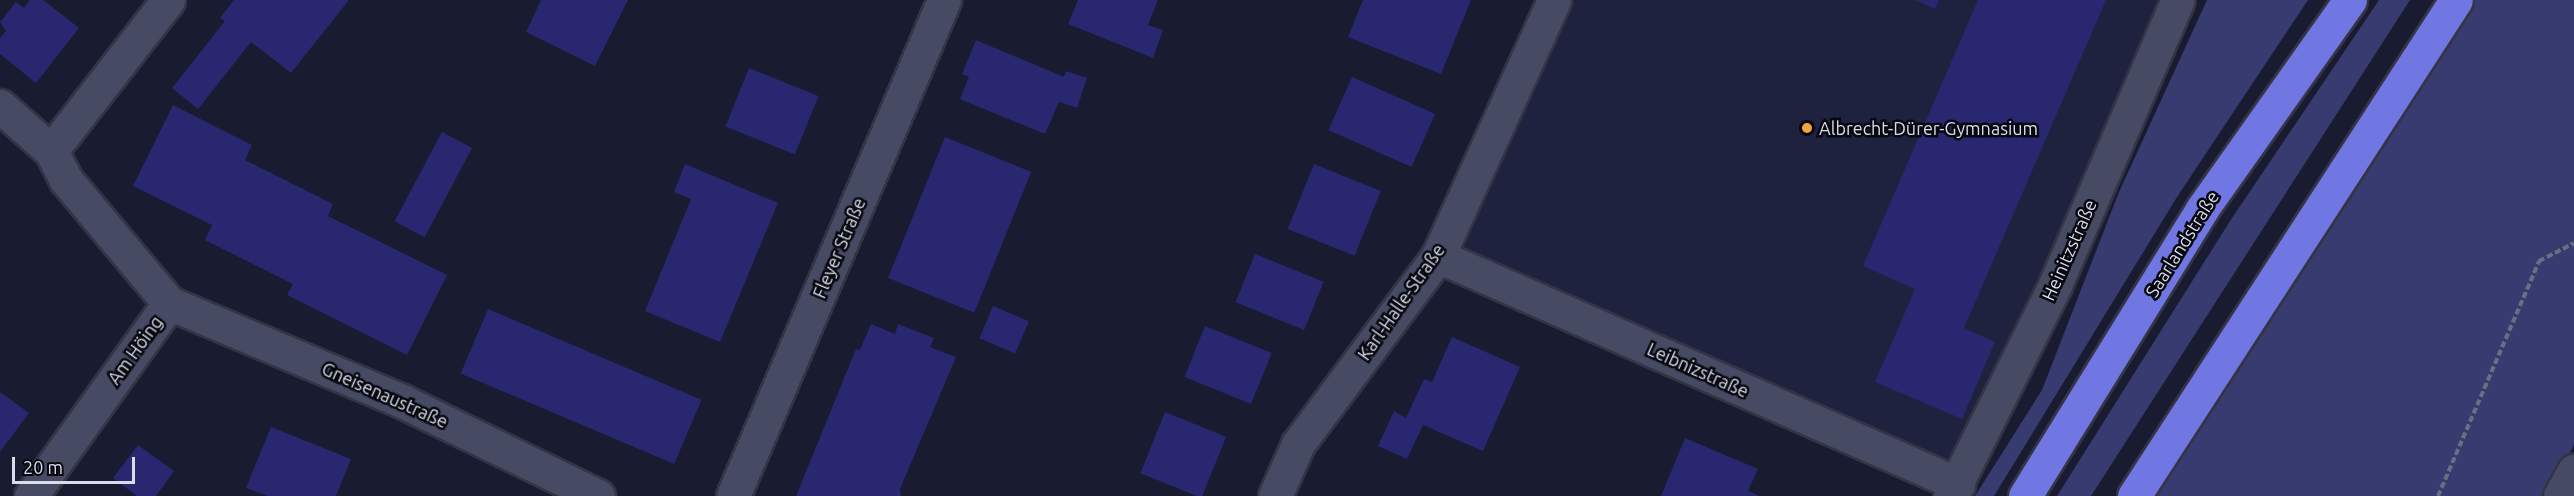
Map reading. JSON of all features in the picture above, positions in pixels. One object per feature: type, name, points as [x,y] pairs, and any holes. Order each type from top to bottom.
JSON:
[{"type":"highway","name":"Saarlandstraße","points":[[2025,496],[2202,209],[2350,0]]},
{"type":"highway","points":[[2134,496],[2456,0]]},
{"type":"street","points":[[51,151],[168,0]]},
{"type":"street","name":"Fleyer Straße","points":[[733,496],[944,0]]},
{"type":"street","name":"Karl-Halle-Straße","points":[[1275,496],[1298,444],[1438,256],[1554,0]]},
{"type":"street","name":"Heinitzstraße","points":[[1954,490],[2055,285],[2178,0]]},
{"type":"street","name":"Am Höing","points":[[0,106],[51,151],[66,180],[169,303],[31,496]]},
{"type":"street","name":"Leibnizstraße","points":[[1438,256],[1954,490]]},
{"type":"street","name":"Gneisenaustraße","points":[[169,303],[402,401],[598,496]]},
{"type":"street","points":[[2560,496],[2574,471]]},
{"type":"path","points":[[2438,496],[2539,261],[2574,243]]},
{"type":"shaded area","name":"Albrecht-Dürer-Gymnasium","points":[[1554,0],[2176,0],[1958,484],[1438,256]]},
{"type":"shaded area","points":[[2207,0],[2308,0],[2177,197],[1994,496],[1975,496],[2042,390],[2119,192]]},
{"type":"shaded area","points":[[2379,0],[2410,0],[2091,496],[2057,496],[2230,221]]},
{"type":"shaded area","points":[[2472,0],[2574,0],[2574,445],[2546,496],[2143,496]]},
{"type":"building","points":[[30,0],[43,0],[79,28],[36,83],[0,54],[0,38],[6,31],[0,22],[16,2],[24,8]]},
{"type":"building","points":[[234,0],[349,0],[291,73],[251,42],[198,109],[172,88],[225,21],[220,18]]},
{"type":"building","points":[[541,0],[628,0],[595,66],[526,32]]},
{"type":"building","points":[[1078,0],[1158,0],[1148,25],[1163,30],[1153,58],[1068,24]]},
{"type":"building","points":[[1363,0],[1471,0],[1441,74],[1348,37]]},
{"type":"building","points":[[1915,0],[1939,0],[1935,9]]},
{"type":"building","points":[[1978,0],[2106,0],[1964,328],[1995,342],[1962,419],[1875,382],[1915,289],[1863,266]]},
{"type":"building","points":[[976,40],[1064,77],[1066,71],[1087,78],[1077,108],[1059,102],[1045,134],[960,99],[969,77],[962,74]]},
{"type":"building","points":[[749,68],[819,96],[795,155],[725,126]]},
{"type":"building","points":[[1352,77],[1435,114],[1412,167],[1328,130]]},
{"type":"building","points":[[173,105],[252,145],[245,160],[333,204],[328,216],[447,275],[407,355],[287,295],[293,284],[205,240],[212,225],[133,186]]},
{"type":"building","points":[[442,132],[472,148],[425,237],[395,221]]},
{"type":"building","points":[[945,137],[1031,172],[974,313],[888,278]]},
{"type":"building","points":[[685,164],[778,203],[720,342],[645,311],[691,199],[674,192]]},
{"type":"building","points":[[1314,164],[1381,191],[1355,256],[1288,229]]},
{"type":"building","points":[[1255,254],[1324,282],[1304,330],[1236,302]]},
{"type":"building","points":[[993,306],[1029,321],[1015,353],[979,338]]},
{"type":"building","points":[[488,309],[702,400],[674,464],[461,373]]},
{"type":"building","points":[[871,324],[895,334],[898,324],[934,338],[930,347],[956,357],[900,489],[901,496],[796,496],[856,349],[860,350]]},
{"type":"building","points":[[1205,326],[1272,353],[1251,404],[1184,377]]},
{"type":"building","points":[[1452,337],[1520,367],[1483,451],[1423,425],[1407,459],[1378,446],[1394,411],[1406,418],[1424,379],[1432,382]]},
{"type":"building","points":[[0,392],[29,413],[0,452]]},
{"type":"building","points":[[1165,412],[1226,437],[1202,496],[1197,496],[1140,473]]},
{"type":"building","points":[[271,427],[351,459],[336,496],[267,496],[246,488]]},
{"type":"building","points":[[1685,438],[1758,469],[1748,491],[1760,496],[1661,496]]},
{"type":"building","points":[[138,445],[174,471],[156,496],[137,496],[113,478]]},
{"type":"place","name":"Albrecht-Dürer-Gymnasium","points":[[1807,128]]}]
